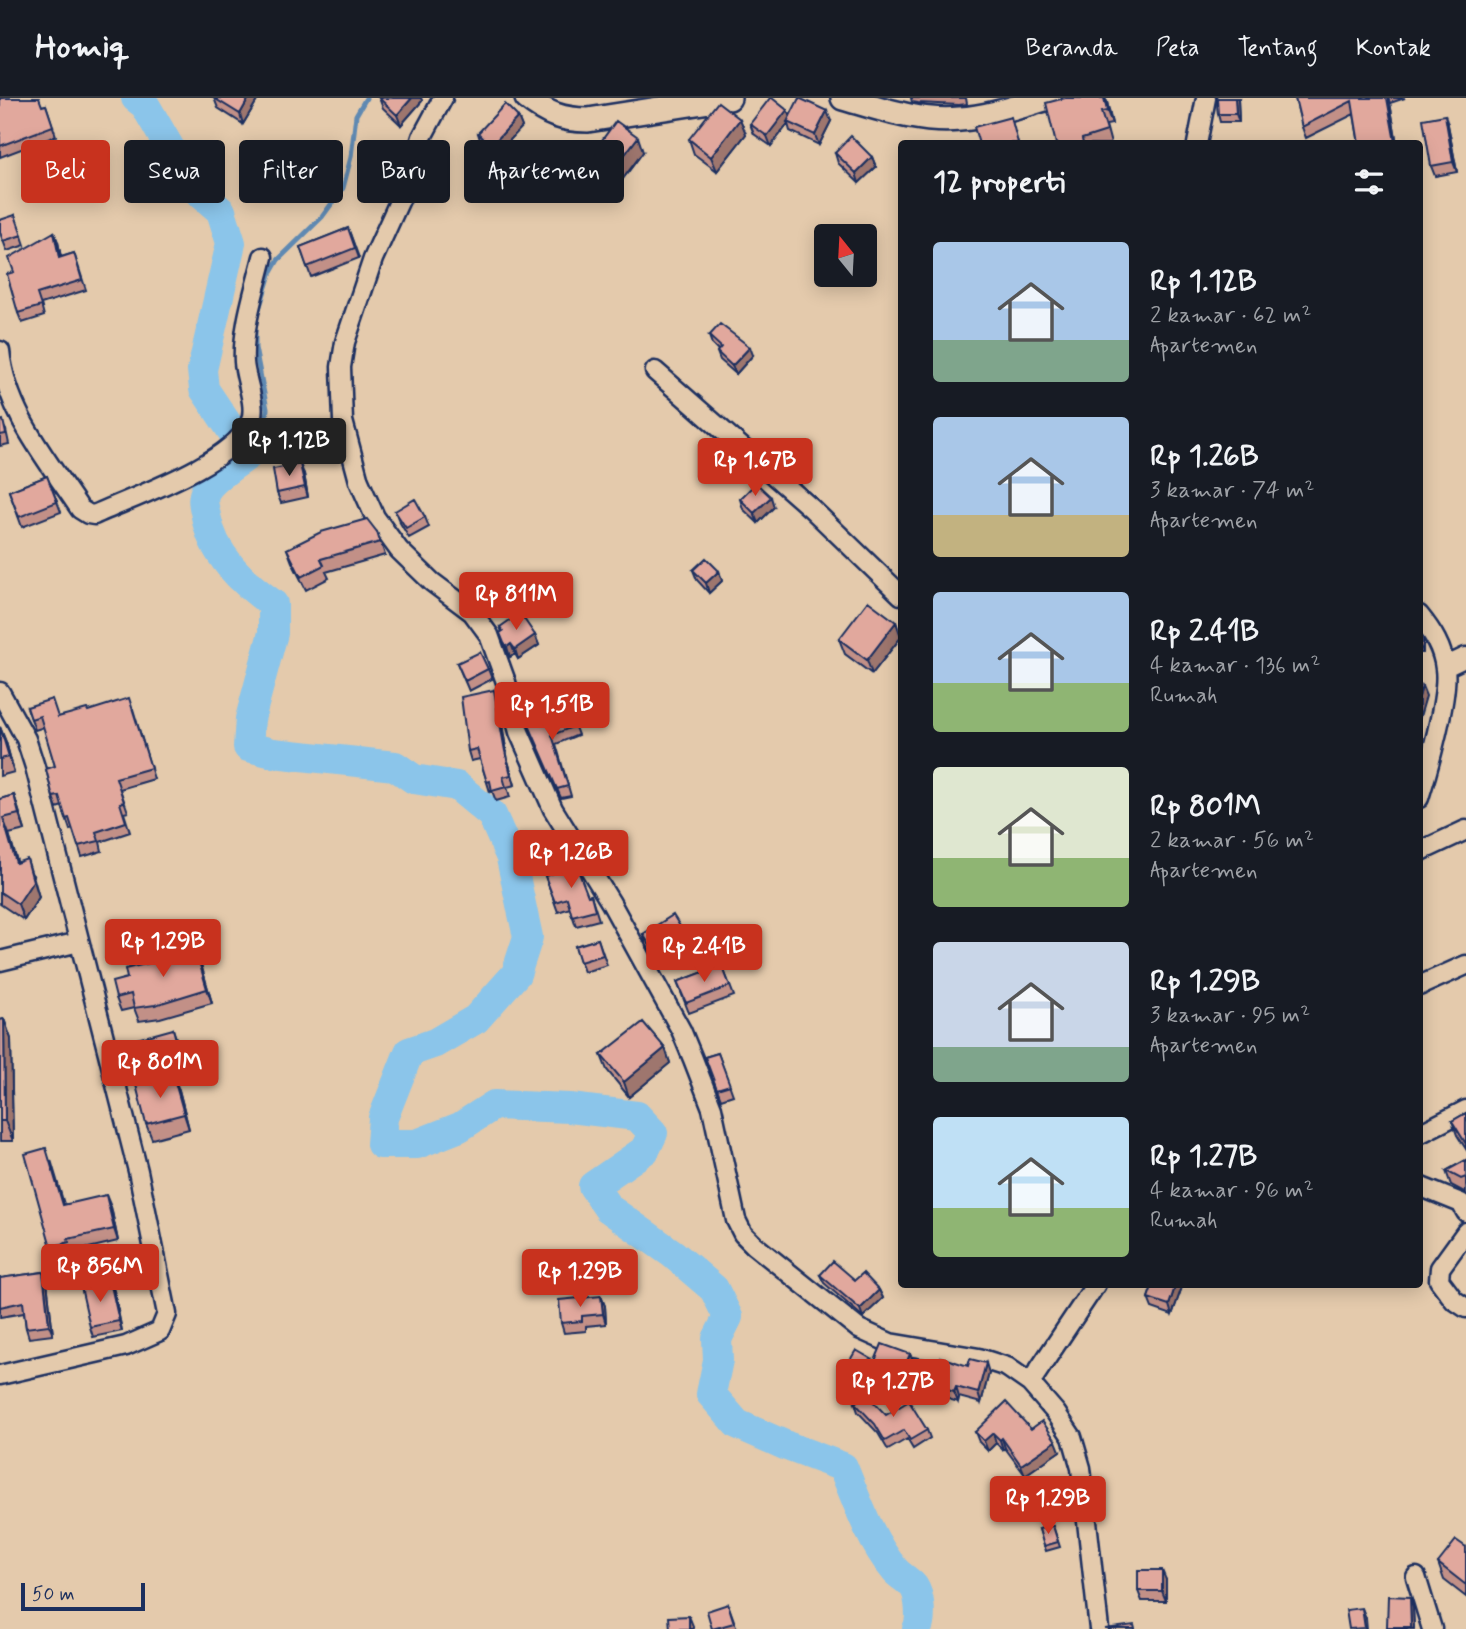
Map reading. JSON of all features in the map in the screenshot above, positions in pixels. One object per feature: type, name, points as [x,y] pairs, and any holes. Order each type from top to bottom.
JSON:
[{"type":"street","points":[[443,98],[422,137],[408,182],[373,259],[345,342],[341,367],[342,410],[359,481],[375,517],[399,550],[432,582],[472,612],[489,635],[506,681],[519,732],[553,809],[611,903],[681,1030],[712,1108],[736,1220],[743,1234],[838,1313],[859,1329],[880,1340],[979,1358],[1007,1367],[1030,1383],[1056,1413],[1072,1437],[1081,1468],[1099,1629]]},
{"type":"street","points":[[527,98],[543,111],[557,117],[587,120],[729,98]]},
{"type":"street","points":[[844,98],[919,118],[941,120],[986,115],[1049,98]]},
{"type":"street","points":[[1197,140],[1206,98]]},
{"type":"street","points":[[0,351],[5,383],[23,424],[80,509],[94,514],[198,469],[222,454],[250,425],[251,407],[243,362],[245,338],[262,257]]},
{"type":"street","points":[[655,372],[811,508],[898,592]]},
{"type":"street","points":[[1423,620],[1431,631],[1445,667],[1446,682],[1423,787]]},
{"type":"street","points":[[1445,667],[1466,657]]},
{"type":"street","points":[[0,692],[26,739],[35,767],[138,1171],[167,1314],[160,1331],[126,1346],[0,1375]]},
{"type":"street","points":[[1423,850],[1466,830]]},
{"type":"street","points":[[0,961],[79,942]]},
{"type":"street","points":[[1423,984],[1466,965]]},
{"type":"street","points":[[1423,1132],[1466,1110]]},
{"type":"street","points":[[1423,1188],[1461,1203],[1466,1212]]},
{"type":"street","points":[[1466,1231],[1440,1268],[1438,1280],[1454,1300],[1466,1308]]},
{"type":"street","points":[[1030,1383],[1093,1288]]},
{"type":"street","points":[[1416,1577],[1432,1629]]},
{"type":"building","points":[[0,98],[39,98],[42,106],[46,105],[53,126],[0,146]]},
{"type":"building","points":[[214,98],[249,98],[240,114]]},
{"type":"building","points":[[379,98],[412,98],[397,115]]},
{"type":"building","points":[[770,98],[787,110],[767,136],[750,124]]},
{"type":"building","points":[[799,98],[827,111],[815,135],[787,122]]},
{"type":"building","points":[[1065,98],[1104,98],[1107,111],[1101,112],[1107,131],[1082,140],[1055,140],[1046,103]]},
{"type":"building","points":[[1217,98],[1235,98],[1236,114],[1218,114]]},
{"type":"building","points":[[1295,98],[1387,98],[1395,140],[1358,140],[1352,101],[1302,127]]},
{"type":"building","points":[[718,102],[740,119],[711,157],[689,139]]},
{"type":"building","points":[[505,104],[518,117],[497,140],[485,140],[478,133]]},
{"type":"building","points":[[1445,115],[1453,162],[1431,166],[1423,119]]},
{"type":"building","points":[[1011,117],[1017,140],[978,140],[974,127]]},
{"type":"building","points":[[616,121],[638,137],[624,156],[624,140],[602,140]]},
{"type":"building","points":[[851,136],[872,157],[856,173],[835,153]]},
{"type":"building","points":[[15,215],[22,235],[3,241],[0,220]]},
{"type":"building","points":[[348,228],[355,248],[307,267],[300,247]]},
{"type":"building","points":[[54,232],[59,258],[74,253],[82,280],[37,294],[41,306],[18,313],[7,274],[14,272],[9,258]]},
{"type":"building","points":[[720,324],[750,347],[732,366],[717,352],[721,347],[709,336]]},
{"type":"building","points":[[3,420],[6,434],[0,435],[0,421]]},
{"type":"building","points":[[300,464],[305,487],[277,493],[273,469]]},
{"type":"building","points":[[47,476],[57,502],[19,517],[9,491]]},
{"type":"building","points":[[756,483],[771,497],[754,513],[740,499]]},
{"type":"building","points":[[415,499],[425,517],[406,528],[395,511]]},
{"type":"building","points":[[367,519],[377,532],[380,542],[321,559],[324,565],[301,577],[287,549],[321,532]]},
{"type":"building","points":[[706,558],[719,571],[706,583],[693,570]]},
{"type":"building","points":[[868,601],[896,622],[867,660],[839,639]]},
{"type":"building","points":[[520,613],[535,635],[515,649],[511,644],[507,647],[500,627]]},
{"type":"building","points":[[480,652],[488,669],[465,681],[457,663]]},
{"type":"building","points":[[494,690],[511,775],[503,777],[506,787],[492,791],[477,749],[468,751],[461,697]]},
{"type":"building","points":[[129,698],[151,768],[116,778],[124,802],[120,803],[126,822],[96,832],[99,841],[78,846],[59,796],[53,797],[46,769],[55,766],[40,716],[31,719],[27,707],[52,699],[58,717]]},
{"type":"building","points":[[567,707],[575,726],[552,735],[568,786],[557,789],[528,723]]},
{"type":"building","points":[[0,727],[9,757],[0,759]]},
{"type":"building","points":[[14,795],[19,814],[3,818],[16,863],[27,859],[33,881],[18,904],[0,892],[0,799]]},
{"type":"building","points":[[576,865],[588,896],[591,895],[595,910],[572,916],[567,898],[555,902],[545,876]]},
{"type":"building","points":[[673,915],[686,936],[656,955],[643,934]]},
{"type":"building","points":[[598,939],[603,955],[580,962],[575,946]]},
{"type":"building","points":[[193,941],[207,989],[155,1005],[134,1008],[131,994],[116,998],[112,982],[127,978],[125,969],[178,956],[175,946]]},
{"type":"building","points":[[722,965],[730,986],[686,1003],[677,982]]},
{"type":"building","points":[[4,1019],[5,1121],[0,1121],[0,1020]]},
{"type":"building","points":[[643,1022],[665,1048],[624,1082],[601,1055]]},
{"type":"building","points":[[173,1029],[179,1050],[143,1060],[137,1039]]},
{"type":"building","points":[[718,1053],[730,1085],[717,1089],[705,1057]]},
{"type":"building","points":[[173,1075],[184,1114],[146,1124],[136,1085]]},
{"type":"building","points":[[1466,1113],[1466,1144],[1452,1121]]},
{"type":"building","points":[[46,1148],[63,1205],[106,1195],[114,1229],[68,1239],[69,1242],[51,1247],[25,1154]]},
{"type":"building","points":[[1466,1160],[1466,1177],[1461,1179],[1446,1171]]},
{"type":"building","points":[[833,1261],[855,1280],[863,1273],[879,1290],[860,1309],[820,1275]]},
{"type":"building","points":[[43,1272],[49,1325],[26,1328],[23,1302],[0,1307],[0,1278]]},
{"type":"building","points":[[110,1281],[119,1321],[90,1327],[81,1287]]},
{"type":"building","points":[[1152,1288],[1175,1288],[1169,1305],[1148,1298]]},
{"type":"building","points":[[601,1296],[603,1314],[582,1316],[582,1321],[561,1323],[559,1300]]},
{"type":"building","points":[[882,1344],[910,1354],[901,1376],[892,1373],[903,1390],[846,1367],[856,1350],[875,1361]]},
{"type":"building","points":[[940,1357],[968,1366],[970,1359],[986,1363],[978,1393],[956,1387],[954,1392],[932,1385]]},
{"type":"building","points":[[865,1393],[886,1415],[909,1401],[927,1430],[910,1440],[904,1430],[885,1441],[875,1424],[855,1403]]},
{"type":"building","points":[[1006,1402],[1031,1429],[1042,1421],[1056,1441],[1021,1465],[1002,1438],[1000,1440],[993,1433],[984,1441],[975,1432]]},
{"type":"building","points":[[1021,1478],[1030,1499],[1008,1508],[999,1488]]},
{"type":"building","points":[[1053,1526],[1058,1542],[1044,1546],[1039,1529]]},
{"type":"building","points":[[1456,1540],[1466,1547],[1466,1585],[1438,1563]]},
{"type":"building","points":[[1138,1570],[1162,1570],[1162,1591],[1138,1591]]},
{"type":"building","points":[[1388,1596],[1410,1597],[1411,1627],[1387,1627]]},
{"type":"building","points":[[728,1604],[734,1623],[712,1629],[707,1611]]},
{"type":"building","points":[[1362,1608],[1365,1628],[1349,1629],[1346,1610]]},
{"type":"building","points":[[689,1616],[689,1629],[670,1629],[669,1617]]},
{"type":"building","points":[[1134,1625],[1135,1629],[1105,1629]]},
{"type":"waterway","points":[[136,98],[145,105],[191,185],[221,211],[231,243],[202,370],[204,389],[248,455],[210,485],[204,493],[203,503],[210,530],[222,555],[240,577],[273,604],[273,633],[250,719],[248,747],[273,753],[395,766],[414,779],[457,786],[492,815],[511,858],[528,937],[516,974],[476,1019],[435,1043],[409,1052],[383,1118],[381,1144],[417,1144],[460,1127],[494,1105],[570,1108],[637,1116],[653,1133],[645,1150],[593,1186],[608,1208],[673,1254],[714,1289],[728,1317],[717,1339],[718,1360],[711,1394],[737,1424],[843,1467],[865,1520],[885,1558],[916,1591],[920,1614],[917,1629]]},
{"type":"waterway","points":[[248,455],[264,432],[267,409],[255,348],[255,322],[270,274],[278,260],[322,217],[343,188],[351,157],[356,115],[366,98]]}]
